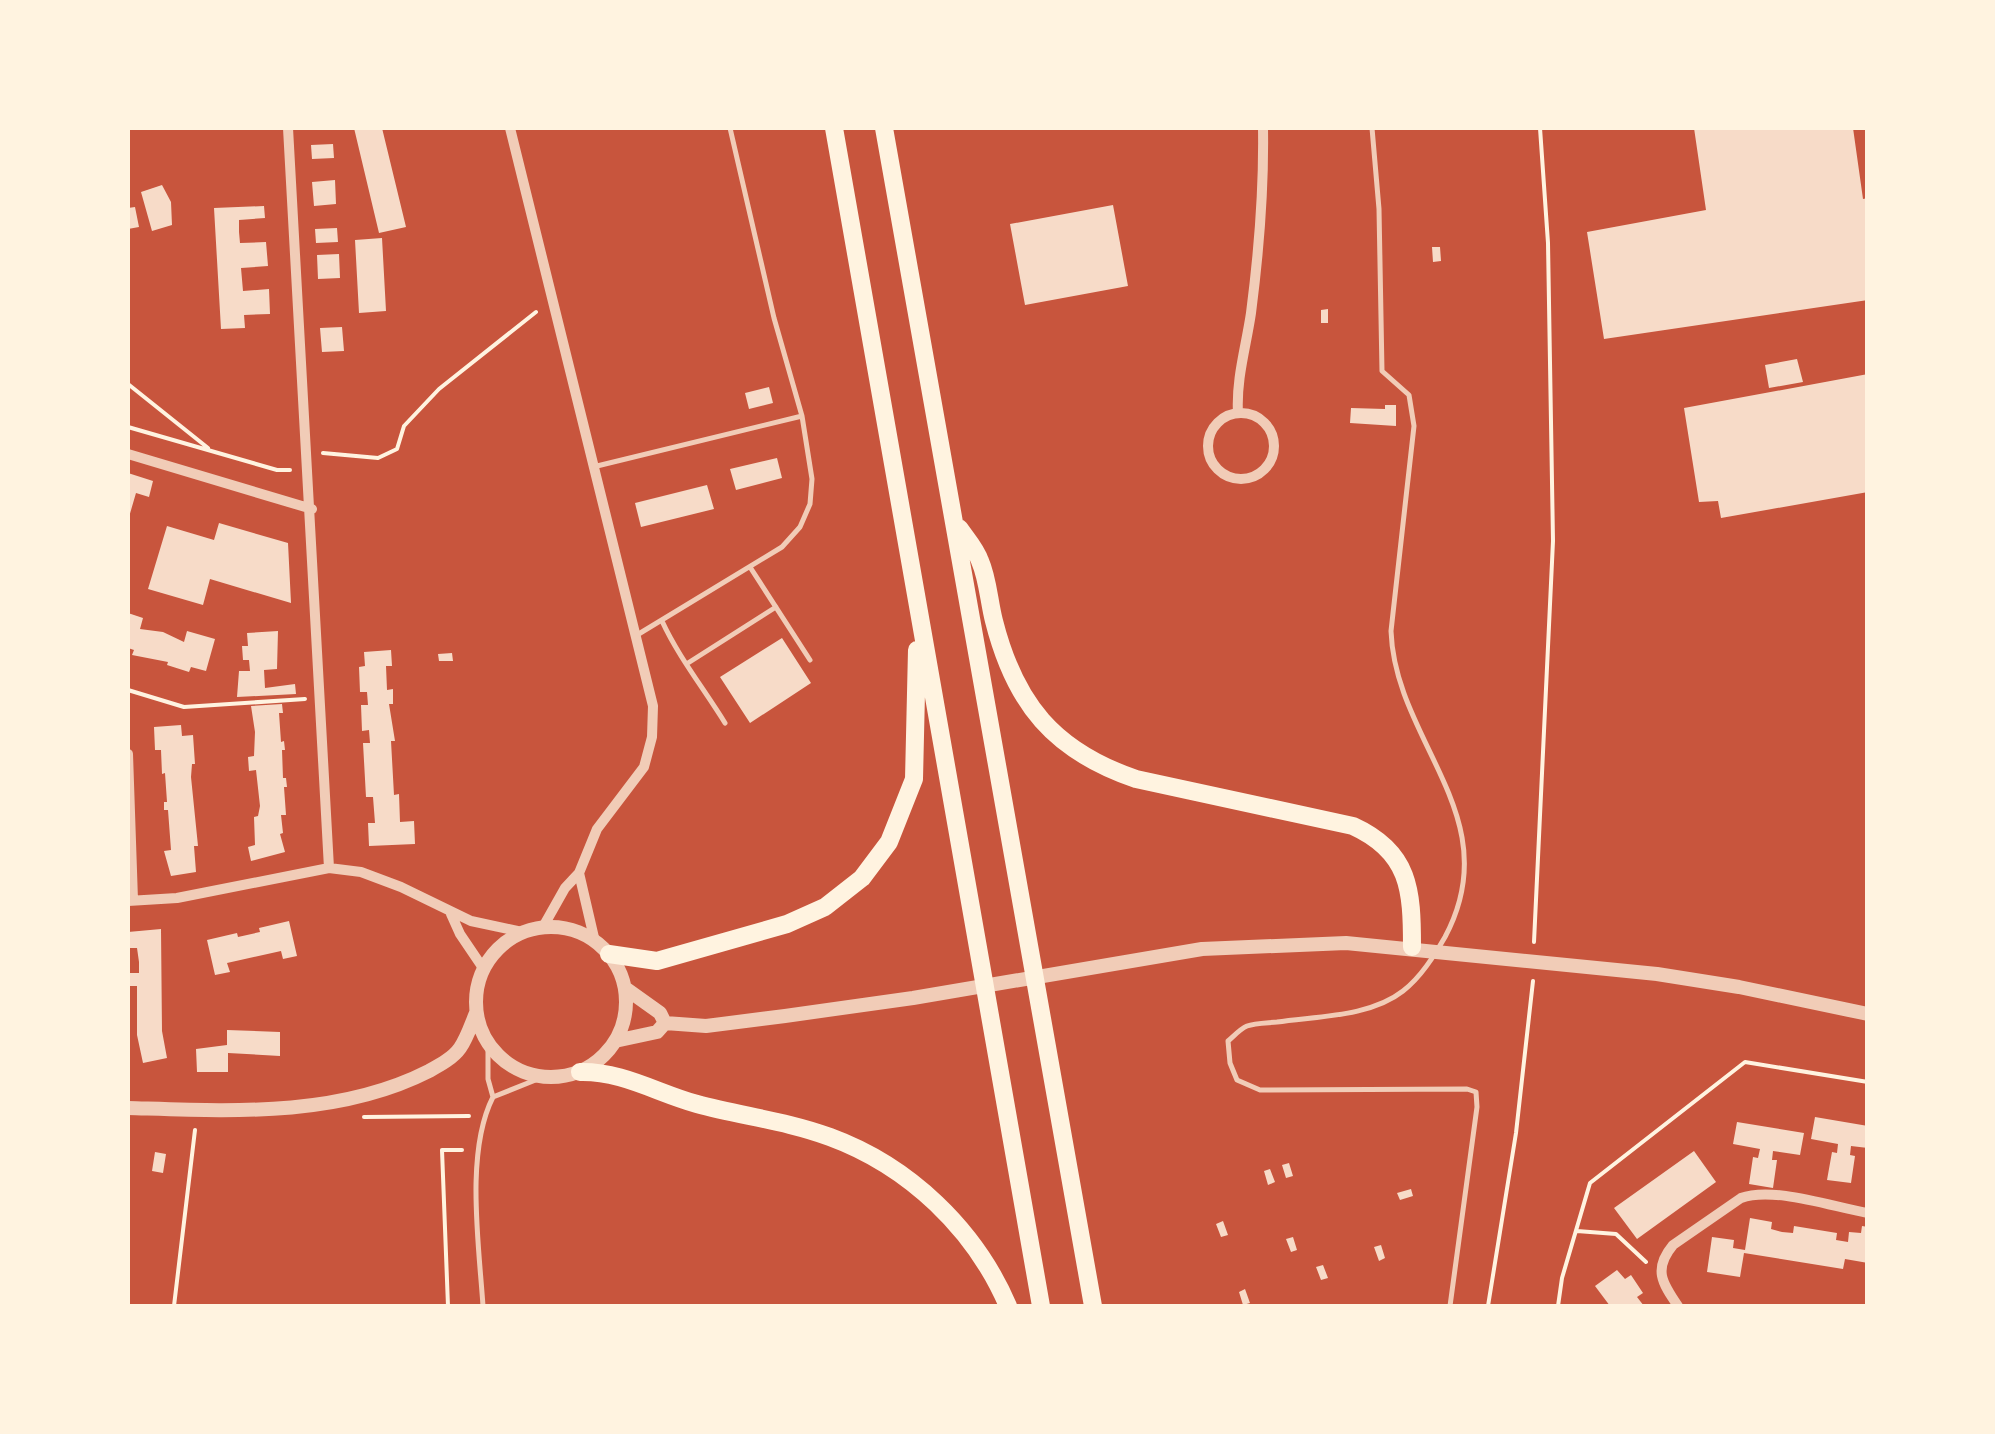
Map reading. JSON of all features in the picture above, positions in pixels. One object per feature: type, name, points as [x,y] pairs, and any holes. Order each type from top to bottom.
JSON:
[{"type":"main road","points":[[834,128],[1042,1306]]},
{"type":"main road","points":[[884,128],[1093,1306]]},
{"type":"main road","points":[[955,521],[980,561],[995,625],[1016,684],[1061,742],[1110,770],[1136,778],[1353,826],[1372,834],[1398,860],[1407,882],[1412,948]]},
{"type":"main road","points":[[602,948],[657,961],[787,924],[835,900],[875,864],[900,821],[914,779],[918,604]]},
{"type":"main road","points":[[580,1072],[618,1076],[691,1102],[798,1127],[862,1150],[916,1185],[940,1206],[984,1261],[1008,1306]]},
{"type":"street","points":[[288,128],[310,469],[329,868]]},
{"type":"street","points":[[510,128],[653,706],[652,737],[644,767],[597,829],[579,872],[543,927]]},
{"type":"street","points":[[1238,413],[1236,390],[1247,340],[1264,188],[1263,128]]},
{"type":"street","points":[[1238,413],[1248,413],[1266,423],[1275,442],[1271,462],[1256,476],[1245,479],[1225,475],[1211,460],[1208,450],[1208,440],[1219,422],[1238,413]]},
{"type":"street","points":[[128,454],[312,508]]},
{"type":"street","points":[[128,754],[130,901],[177,898],[329,868],[361,872],[484,926],[522,932]]},
{"type":"street","points":[[579,872],[602,948],[625,988],[660,1012],[665,1023]]},
{"type":"street","points":[[452,914],[460,934],[483,968]]},
{"type":"street","points":[[602,948],[570,930],[543,927],[522,932],[499,947],[483,968],[476,990],[476,1013],[488,1044],[512,1066],[542,1077],[580,1072],[616,1041],[625,1015],[625,988]]},
{"type":"street","points":[[665,1023],[706,1026],[912,998],[1202,949],[1279,943],[1346,943],[1593,966],[1739,987],[1868,1014]]},
{"type":"street","points":[[128,1108],[312,1106],[404,1082],[452,1057],[476,1013]]},
{"type":"street","points":[[616,1041],[657,1032],[665,1023]]},
{"type":"street","points":[[1678,1306],[1661,1281],[1659,1268],[1673,1245],[1740,1198],[1769,1194],[1868,1214]]},
{"type":"lane","points":[[637,635],[750,567],[791,537],[810,504],[812,478],[802,416],[774,318],[730,128]]},
{"type":"lane","points":[[1372,128],[1379,208],[1382,371],[1409,395],[1414,426],[1391,631],[1392,654],[1400,689],[1442,773],[1463,842],[1459,903],[1438,950],[1403,991],[1387,1001],[1371,1008],[1246,1026],[1228,1040],[1230,1063],[1238,1080],[1260,1090],[1476,1092],[1478,1107],[1450,1306]]},
{"type":"lane","points":[[592,468],[802,416]]},
{"type":"lane","points":[[750,567],[810,660]]},
{"type":"lane","points":[[688,663],[776,607]]},
{"type":"lane","points":[[662,620],[671,641],[725,723]]},
{"type":"lane","points":[[488,1044],[488,1079],[494,1097]]},
{"type":"lane","points":[[483,1306],[477,1150],[484,1118],[494,1097],[542,1077]]},
{"type":"path","points":[[1534,958],[1553,525],[1548,243],[1540,128]]},
{"type":"path","points":[[308,452],[378,458],[397,449],[404,426],[439,389],[532,313],[554,307]]},
{"type":"path","points":[[128,384],[212,451]]},
{"type":"path","points":[[128,427],[277,470],[310,469]]},
{"type":"path","points":[[128,690],[184,706],[321,698]]},
{"type":"path","points":[[1488,1306],[1516,1134],[1533,977]]},
{"type":"path","points":[[1558,1306],[1590,1184],[1745,1062],[1868,1082]]},
{"type":"path","points":[[174,1306],[197,1109]]},
{"type":"path","points":[[448,1306],[442,1150],[477,1150]]},
{"type":"path","points":[[1576,1231],[1616,1234],[1639,1259],[1659,1268]]},
{"type":"building","points":[[354,128],[382,128],[406,227],[379,233]]},
{"type":"building","points":[[1694,128],[1853,128],[1863,199],[1868,198],[1868,300],[1604,339],[1587,232],[1706,210]]},
{"type":"building","points":[[333,144],[334,158],[312,159],[311,145]]},
{"type":"building","points":[[335,180],[336,204],[314,206],[312,182]]},
{"type":"building","points":[[162,185],[171,202],[172,225],[152,231],[141,192]]},
{"type":"building","points":[[1113,205],[1128,286],[1025,305],[1010,224]]},
{"type":"building","points":[[264,206],[265,218],[239,220],[239,232],[240,243],[266,242],[268,266],[241,268],[243,291],[269,289],[270,314],[244,315],[245,328],[221,329],[214,208]]},
{"type":"building","points":[[135,207],[139,227],[128,229],[128,208]]},
{"type":"building","points":[[337,228],[338,242],[316,243],[315,229]]},
{"type":"building","points":[[382,238],[386,311],[359,313],[355,240]]},
{"type":"building","points":[[1432,247],[1440,247],[1441,261],[1433,262]]},
{"type":"building","points":[[339,254],[340,278],[318,279],[317,255]]},
{"type":"building","points":[[1328,309],[1328,323],[1321,323],[1321,310]]},
{"type":"building","points":[[342,327],[344,351],[322,352],[320,328]]},
{"type":"building","points":[[1797,359],[1803,382],[1769,388],[1765,365]]},
{"type":"building","points":[[1868,374],[1868,492],[1721,518],[1718,501],[1699,502],[1684,408]]},
{"type":"building","points":[[769,387],[773,403],[749,409],[745,393]]},
{"type":"building","points":[[1385,405],[1396,405],[1396,426],[1350,423],[1351,408],[1385,409]]},
{"type":"building","points":[[777,458],[782,478],[736,490],[730,469]]},
{"type":"building","points":[[128,473],[153,481],[149,497],[136,493],[129,517]]},
{"type":"building","points":[[707,485],[714,509],[641,527],[635,503]]},
{"type":"building","points":[[219,523],[288,543],[291,603],[210,579],[203,605],[148,589],[167,526],[214,540]]},
{"type":"building","points":[[128,613],[143,618],[140,629],[163,632],[184,642],[187,631],[215,639],[206,671],[191,667],[189,672],[167,665],[168,662],[132,655],[134,650],[128,648]]},
{"type":"building","points":[[278,631],[277,669],[264,670],[265,688],[295,684],[296,694],[237,697],[239,671],[250,671],[249,660],[243,660],[242,646],[248,646],[247,633]]},
{"type":"building","points":[[782,638],[811,683],[750,723],[720,677]]},
{"type":"building","points":[[391,650],[392,666],[386,666],[387,690],[393,689],[393,704],[389,704],[395,741],[391,741],[394,795],[399,794],[400,822],[414,821],[415,844],[369,846],[368,823],[375,823],[373,797],[366,797],[363,743],[370,743],[369,730],[362,731],[361,705],[368,705],[367,692],[360,692],[359,667],[365,666],[364,652]]},
{"type":"building","points":[[452,653],[453,661],[439,661],[438,654]]},
{"type":"building","points":[[282,704],[283,713],[279,713],[285,750],[283,778],[287,787],[286,815],[281,815],[280,834],[285,852],[251,861],[248,847],[255,845],[254,817],[258,816],[260,806],[256,770],[249,771],[248,757],[254,756],[255,732],[251,706]]},
{"type":"building","points":[[181,725],[182,736],[193,735],[195,764],[191,777],[198,846],[194,846],[196,872],[171,876],[164,851],[171,850],[168,810],[164,810],[165,773],[162,774],[161,750],[155,750],[154,727]]},
{"type":"building","points":[[289,921],[297,956],[283,959],[281,951],[227,963],[230,972],[215,975],[207,940],[260,932],[259,928]]},
{"type":"building","points":[[161,929],[162,1031],[167,1058],[143,1063],[137,1035],[137,986],[128,986],[128,973],[139,973],[139,962],[137,948],[128,948],[128,932]]},
{"type":"building","points":[[227,1030],[280,1032],[280,1056],[228,1053],[228,1072],[197,1072],[196,1049],[227,1045]]},
{"type":"building","points":[[1815,1117],[1868,1126],[1868,1148],[1851,1146],[1850,1155],[1855,1156],[1851,1183],[1827,1180],[1832,1152],[1837,1153],[1838,1144],[1811,1139]]},
{"type":"building","points":[[1737,1122],[1804,1133],[1800,1155],[1773,1151],[1772,1160],[1777,1160],[1773,1188],[1749,1184],[1753,1157],[1758,1158],[1760,1149],[1733,1144]]},
{"type":"building","points":[[1694,1151],[1716,1182],[1637,1239],[1614,1208]]},
{"type":"building","points":[[155,1152],[166,1154],[163,1173],[152,1171]]},
{"type":"building","points":[[1289,1163],[1293,1176],[1286,1178],[1282,1165]]},
{"type":"building","points":[[1270,1169],[1275,1182],[1268,1185],[1264,1171]]},
{"type":"building","points":[[1411,1189],[1413,1196],[1400,1200],[1397,1193]]},
{"type":"building","points":[[1750,1218],[1772,1222],[1771,1229],[1782,1232],[1793,1233],[1794,1226],[1837,1233],[1836,1240],[1848,1242],[1849,1232],[1861,1233],[1862,1226],[1868,1227],[1868,1263],[1845,1259],[1843,1269],[1744,1253],[1740,1277],[1707,1272],[1712,1237],[1734,1240],[1733,1248],[1745,1250]]},
{"type":"building","points":[[1223,1221],[1228,1235],[1221,1237],[1216,1224]]},
{"type":"building","points":[[1293,1237],[1297,1250],[1291,1252],[1286,1239]]},
{"type":"building","points":[[1381,1245],[1385,1258],[1379,1261],[1374,1247]]},
{"type":"building","points":[[1323,1265],[1328,1278],[1321,1280],[1316,1267]]},
{"type":"building","points":[[1617,1270],[1625,1279],[1631,1275],[1643,1293],[1637,1297],[1644,1306],[1610,1306],[1595,1286]]},
{"type":"building","points":[[1245,1289],[1250,1303],[1243,1305],[1239,1292]]}]
